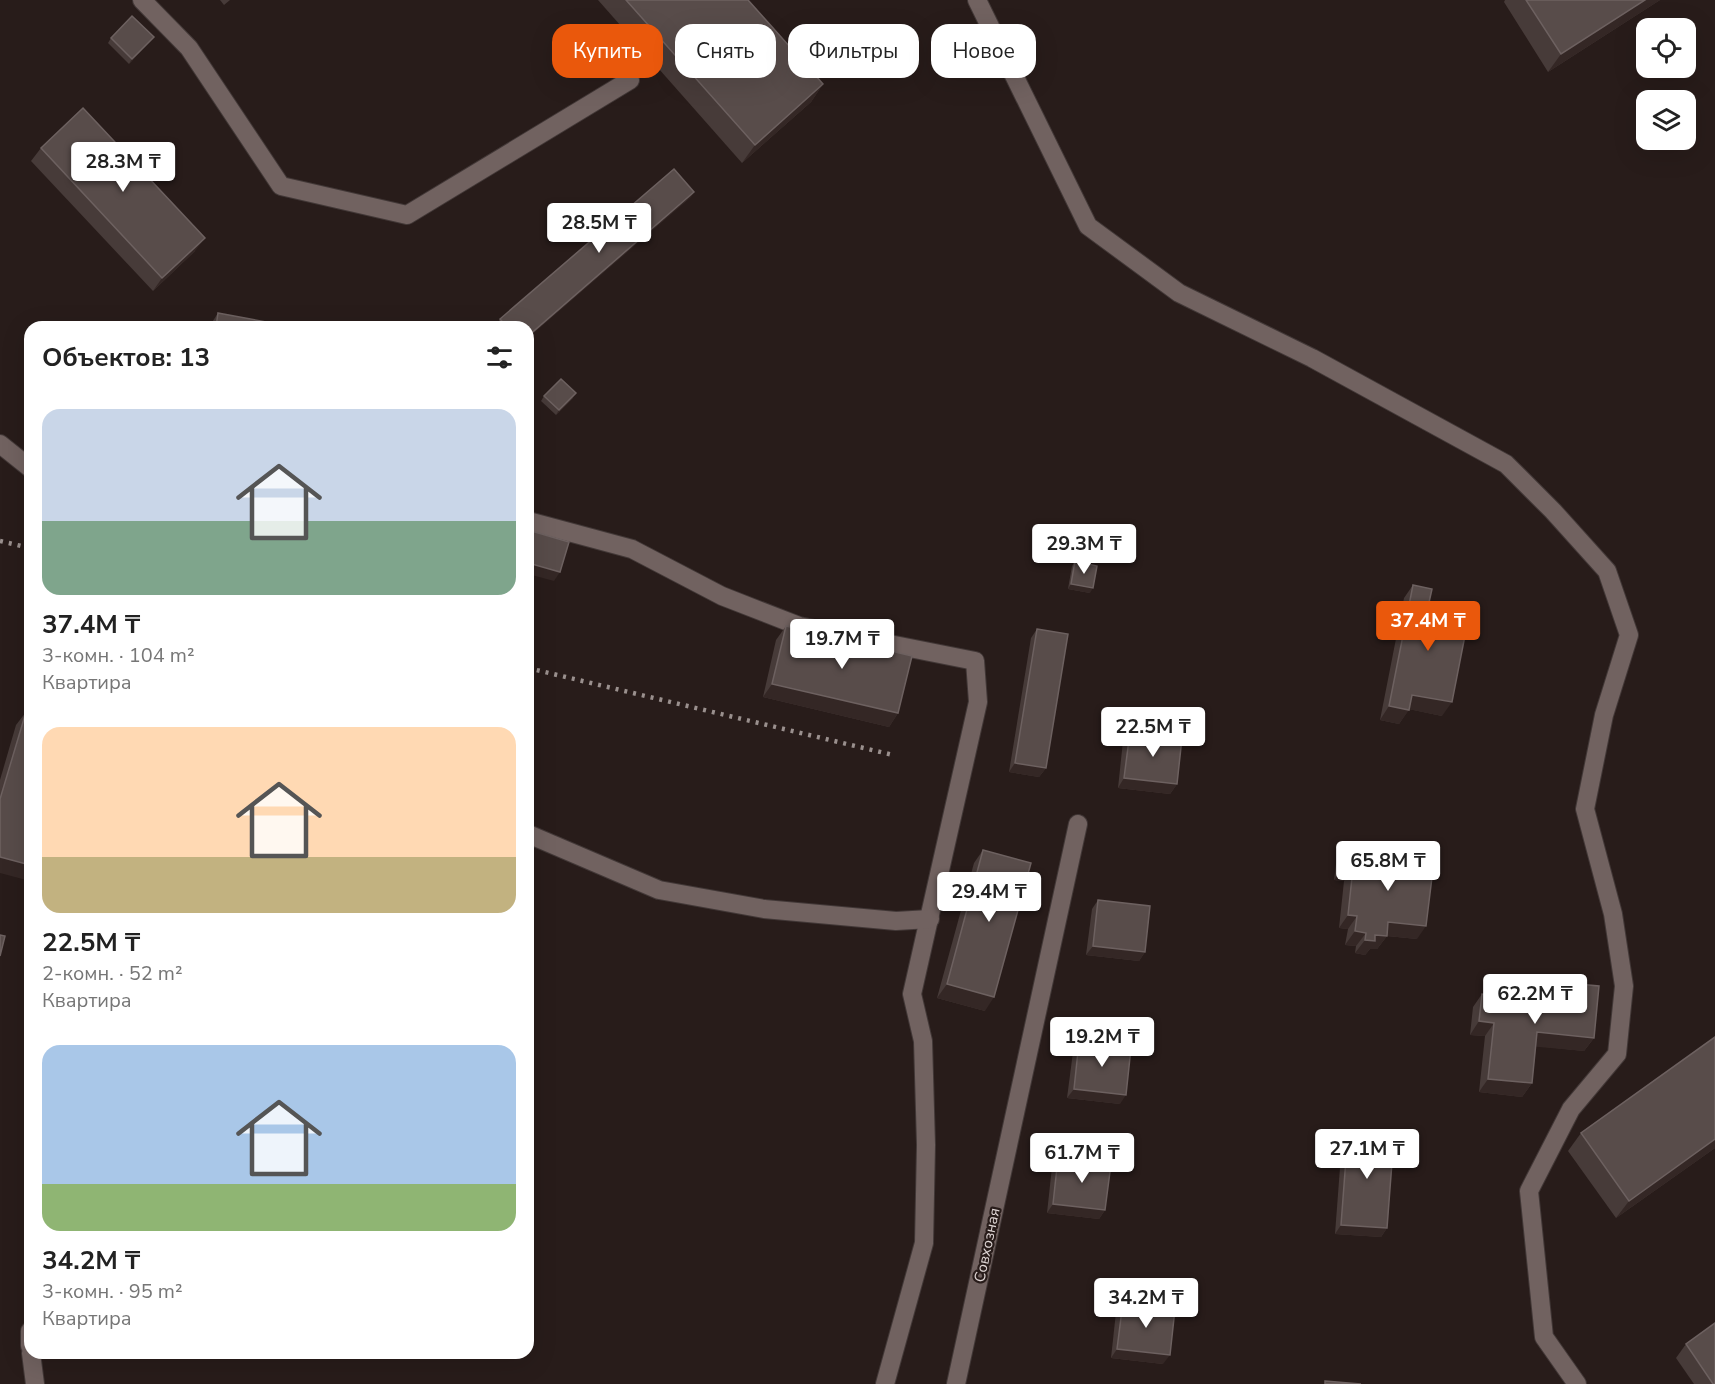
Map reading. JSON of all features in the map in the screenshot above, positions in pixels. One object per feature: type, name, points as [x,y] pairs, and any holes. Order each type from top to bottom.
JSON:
[{"type":"lane","points":[[142,0],[189,48],[280,186],[407,215],[630,80]]},
{"type":"lane","points":[[977,0],[1088,226],[1179,293],[1312,358],[1506,464],[1553,511],[1607,572],[1629,635],[1604,715],[1585,809],[1613,914],[1624,986],[1617,1054],[1571,1109],[1529,1191],[1544,1338],[1577,1384]]},
{"type":"lane","points":[[0,444],[24,463]]},
{"type":"lane","points":[[534,523],[632,549],[722,596],[799,626],[975,661],[978,702],[912,994],[923,1041],[926,1145],[924,1243],[885,1384]]},
{"type":"lane","name":"Совхозная","points":[[957,1384],[1078,824]]},
{"type":"lane","points":[[534,837],[659,890],[764,909],[896,921],[930,919]]},
{"type":"lane","points":[[32,1359],[35,1384]]},
{"type":"building","points":[[626,0],[748,0],[769,24],[675,24],[675,55],[663,42],[663,24],[647,24]]},
{"type":"building","points":[[1526,0],[1645,0],[1561,54]]},
{"type":"building","points":[[132,16],[154,37],[132,59],[111,38]]},
{"type":"building","points":[[776,31],[788,45],[788,78],[818,78],[823,84],[755,145],[695,78],[776,78]]},
{"type":"building","points":[[83,108],[205,238],[162,278],[41,148]]},
{"type":"building","points":[[674,169],[694,192],[534,331],[534,321],[502,321],[500,319]]},
{"type":"building","points":[[218,313],[261,321],[217,321]]},
{"type":"building","points":[[561,379],[576,393],[559,410],[544,396]]},
{"type":"building","points":[[534,532],[569,542],[560,572],[534,565]]},
{"type":"building","points":[[1075,561],[1097,566],[1093,588],[1071,584]]},
{"type":"building","points":[[1413,585],[1432,589],[1428,607],[1469,615],[1452,702],[1412,695],[1409,710],[1389,706]]},
{"type":"building","points":[[786,626],[912,656],[898,713],[772,684]]},
{"type":"building","points":[[1037,629],[1068,634],[1046,768],[1015,763]]},
{"type":"building","points":[[24,719],[24,863],[0,857],[0,799]]},
{"type":"building","points":[[1130,732],[1182,738],[1177,784],[1124,778]]},
{"type":"building","points":[[983,850],[1031,863],[994,997],[947,984]]},
{"type":"building","points":[[1345,851],[1434,861],[1426,926],[1388,922],[1387,936],[1375,935],[1375,941],[1365,940],[1366,933],[1355,931],[1357,916],[1348,915],[1353,868],[1344,867]]},
{"type":"building","points":[[1098,900],[1150,906],[1145,952],[1093,946]]},
{"type":"building","points":[[0,935],[5,936],[0,956]]},
{"type":"building","points":[[1544,981],[1599,986],[1594,1038],[1537,1032],[1532,1083],[1488,1079],[1494,1023],[1479,1021],[1482,994],[1542,1000]]},
{"type":"building","points":[[1715,1037],[1715,1139],[1629,1201],[1581,1133]]},
{"type":"building","points":[[1079,1042],[1131,1048],[1126,1095],[1074,1089]]},
{"type":"building","points":[[1348,1132],[1394,1136],[1387,1228],[1341,1225]]},
{"type":"building","points":[[1058,1158],[1111,1164],[1105,1210],[1053,1204]]},
{"type":"building","points":[[1123,1302],[1175,1309],[1170,1355],[1117,1349]]},
{"type":"building","points":[[1715,1323],[1715,1384],[1713,1384],[1686,1344]]},
{"type":"building","points":[[1325,1381],[1361,1384],[1325,1384]]},
{"type":"railway","points":[[0,541],[24,547]]},
{"type":"railway","points":[[534,669],[893,755]]}]
